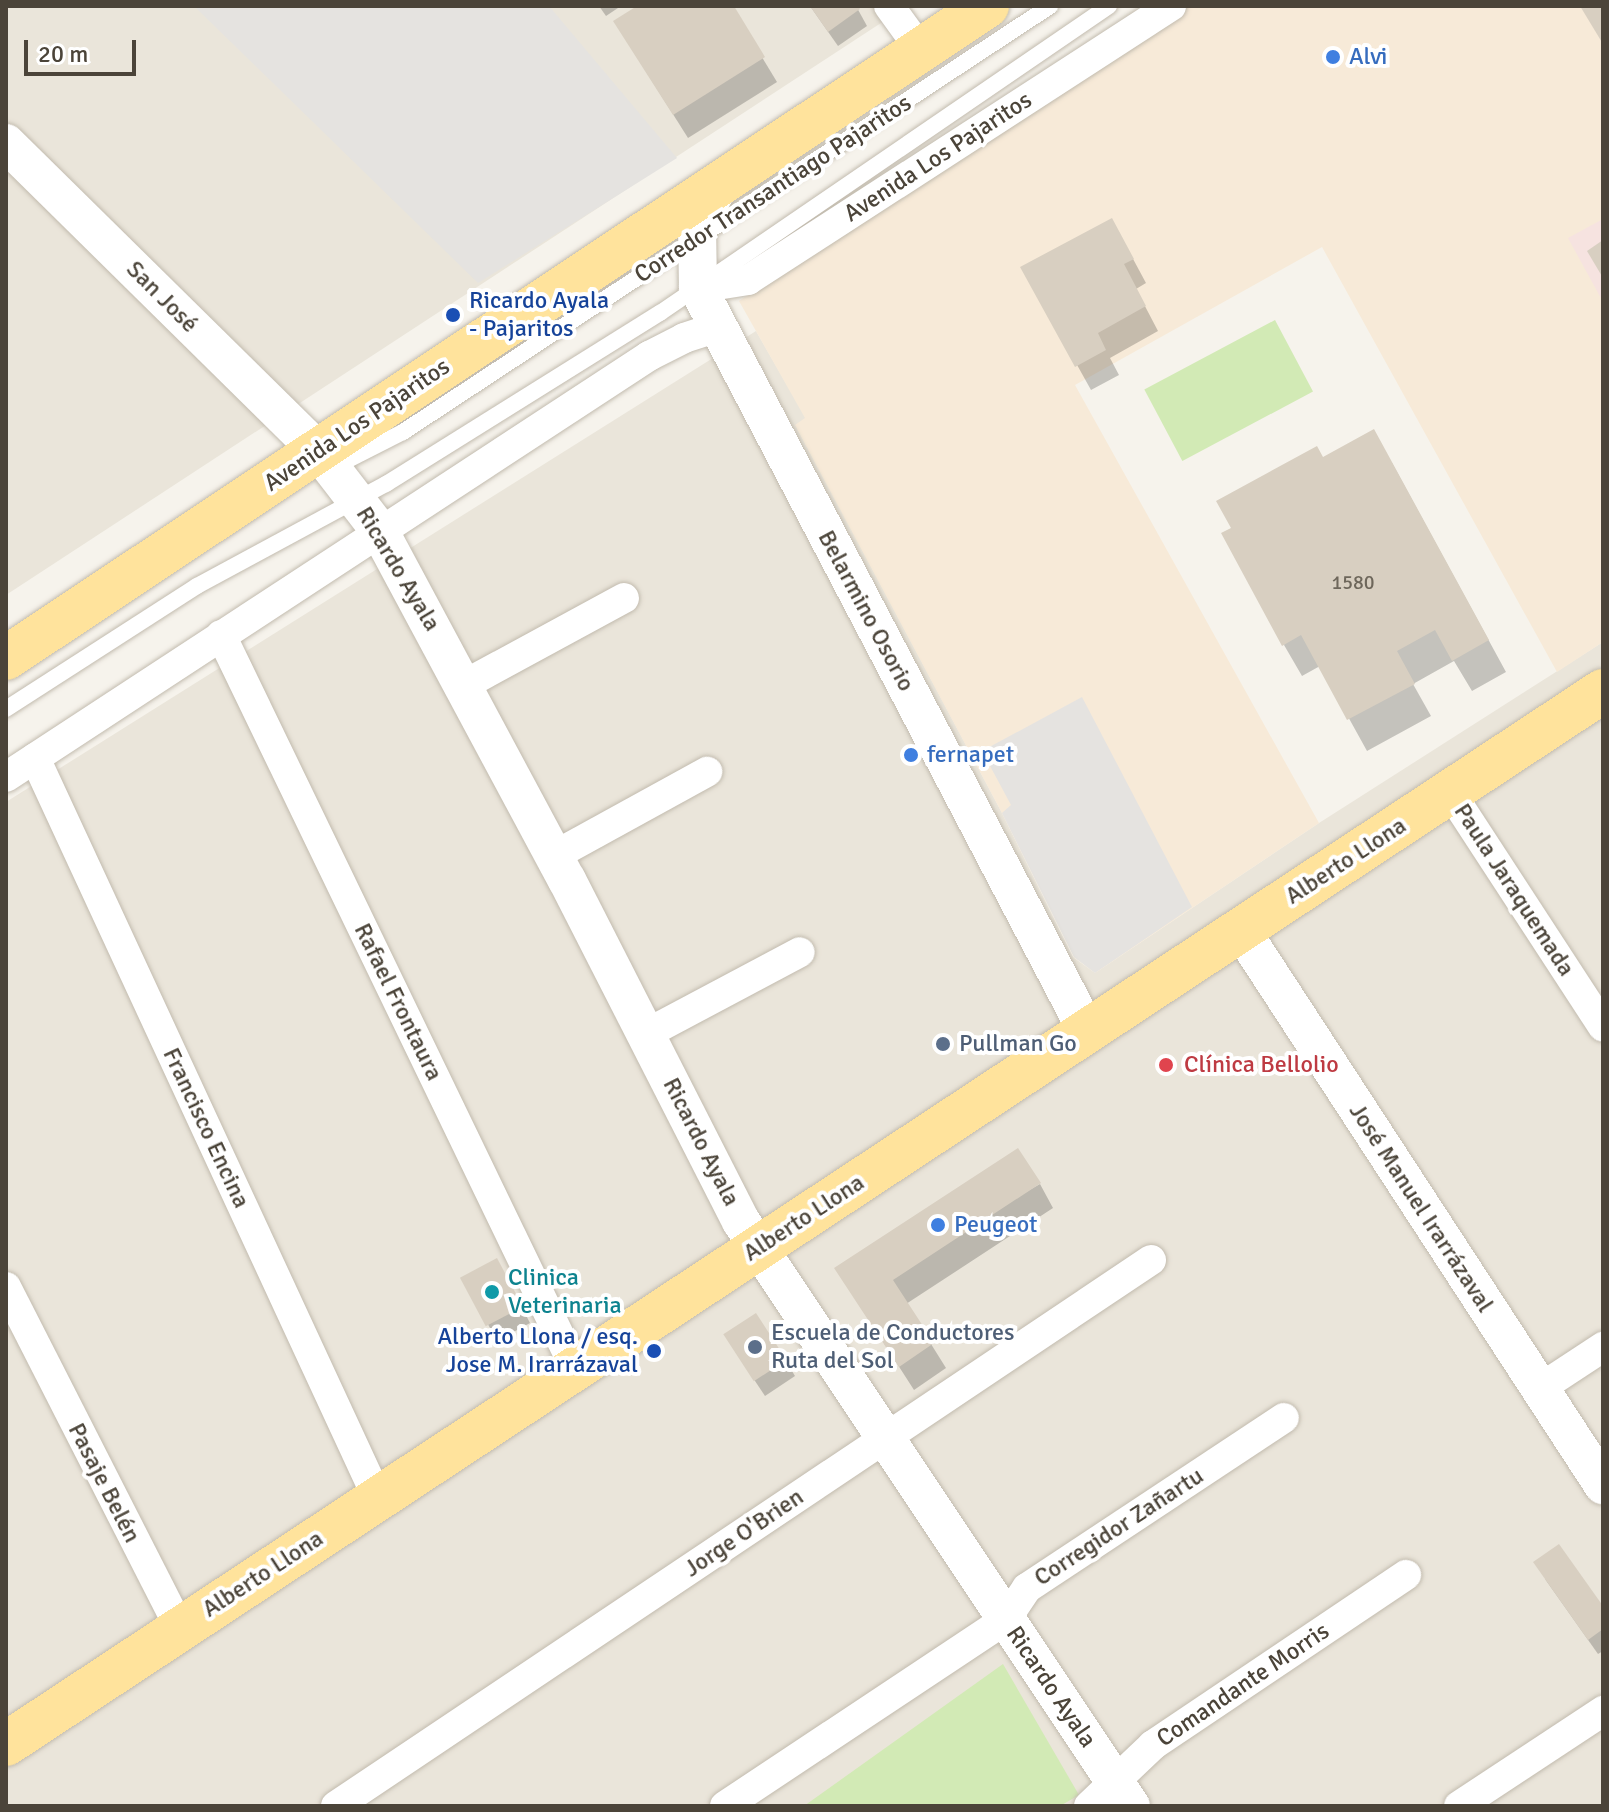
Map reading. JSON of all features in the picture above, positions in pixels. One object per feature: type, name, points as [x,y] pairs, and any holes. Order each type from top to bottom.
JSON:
[{"type":"main road","name":"Avenida Los Pajaritos","points":[[6,658],[318,469],[720,184],[987,6]]},
{"type":"main road","name":"Alberto Llona","points":[[6,1744],[1603,691]]},
{"type":"street","points":[[889,6],[921,50]]},
{"type":"street","name":"Avenida Los Pajaritos","points":[[698,288],[748,280],[1171,6]]},
{"type":"street","name":"San José","points":[[6,143],[318,469]]},
{"type":"street","name":"Belarmino Osorio","points":[[720,184],[704,209],[695,240],[698,288],[1087,1031]]},
{"type":"street","points":[[6,777],[649,356],[684,338],[718,327]]},
{"type":"street","name":"Ricardo Ayala","points":[[318,469],[356,498],[379,530],[464,685],[758,1248],[1006,1619],[1111,1798]]},
{"type":"street","points":[[464,685],[624,598]]},
{"type":"street","name":"Rafael Frontaura","points":[[221,635],[575,1368]]},
{"type":"street","name":"Francisco Encina","points":[[35,758],[378,1499]]},
{"type":"street","points":[[554,856],[707,772]]},
{"type":"street","name":"Paula Jaraquemada","points":[[1450,792],[1594,993],[1603,1027]]},
{"type":"street","name":"José Manuel Irarrázaval","points":[[1241,930],[1603,1485]]},
{"type":"street","points":[[646,1034],[800,952]]},
{"type":"street","name":"Jorge O'Brien","points":[[336,1806],[1151,1260]]},
{"type":"street","name":"Pasaje Belén","points":[[6,1287],[18,1342],[180,1629]]},
{"type":"street","points":[[1539,1389],[1603,1347]]},
{"type":"street","name":"Corregidor Zañartu","points":[[725,1806],[1006,1619],[1027,1588],[1284,1418]]},
{"type":"street","name":"Comandante Morris","points":[[1111,1798],[1153,1745],[1406,1575]]},
{"type":"street","points":[[1459,1806],[1603,1711]]},
{"type":"lane","name":"Corredor Transantiago Pajaritos","points":[[6,674],[174,559],[318,469],[403,432],[1050,6]]},
{"type":"lane","name":"Corredor Transantiago Pajaritos","points":[[6,709],[197,586],[446,448],[698,288],[1109,6]]},
{"type":"shaded area","points":[[6,6],[907,6],[6,595]]},
{"type":"shaded area","points":[[194,6],[549,6],[677,158],[478,283]]},
{"type":"shaded area","points":[[1188,6],[1603,6],[1603,642],[1557,672],[1322,247],[1075,385],[1319,823],[1095,973],[1074,957],[1002,813],[795,425],[805,418],[739,301]]},
{"type":"shaded area","points":[[1603,219],[1603,302],[1568,238]]},
{"type":"shaded area","points":[[756,331],[806,418],[796,425],[1002,813],[1073,957],[1095,973],[1319,823],[1603,642],[1603,1806],[6,1806],[6,802]]},
{"type":"shaded area","points":[[1082,697],[1192,907],[1095,973],[1074,957],[1002,813],[1011,805],[982,751]]},
{"type":"green space","points":[[1275,320],[1313,392],[1182,461],[1144,389]]},
{"type":"green space","points":[[1003,1664],[1079,1795],[1060,1806],[804,1806]]},
{"type":"building","points":[[637,6],[734,6],[765,57],[673,115],[613,21]]},
{"type":"building","points":[[810,6],[858,6],[860,9],[828,32]]},
{"type":"building","points":[[1580,6],[1603,6],[1603,44]]},
{"type":"building","points":[[1112,218],[1134,259],[1124,264],[1146,306],[1098,333],[1106,350],[1075,367],[1020,267]]},
{"type":"building","points":[[1603,240],[1603,278],[1587,251]]},
{"type":"building","points":[[1374,429],[1489,640],[1452,661],[1435,630],[1397,651],[1415,684],[1347,720],[1301,635],[1282,646],[1221,533],[1231,528],[1216,501],[1317,446],[1323,457]]},
{"type":"building","name":"Peugeot","points":[[1018,1148],[1041,1183],[893,1280],[934,1343],[899,1367],[834,1268]]},
{"type":"building","name":"Clinica Veterinaria","points":[[497,1258],[523,1307],[486,1326],[460,1278]]},
{"type":"building","name":"Escuela de Conductores Ruta del Sol","points":[[756,1313],[786,1360],[754,1381],[723,1334]]},
{"type":"building","points":[[1559,1544],[1603,1606],[1603,1629],[1588,1640],[1533,1562]]},
{"type":"place","name":"Alvi","points":[[1333,57]]},
{"type":"place","name":"Ricardo Ayala - Pajaritos","points":[[453,315]]},
{"type":"place","name":"fernapet","points":[[911,755]]},
{"type":"place","name":"Pullman Go","points":[[943,1044]]},
{"type":"place","name":"Clínica Bellolio","points":[[1166,1065]]},
{"type":"place","name":"Peugeot","points":[[938,1225]]},
{"type":"place","name":"Clinica Veterinaria","points":[[492,1292]]},
{"type":"place","name":"Escuela de Conductores Ruta del Sol","points":[[755,1347]]},
{"type":"place","name":"Alberto Llona / esq. Jose M. Irarrázaval","points":[[654,1351]]}]
